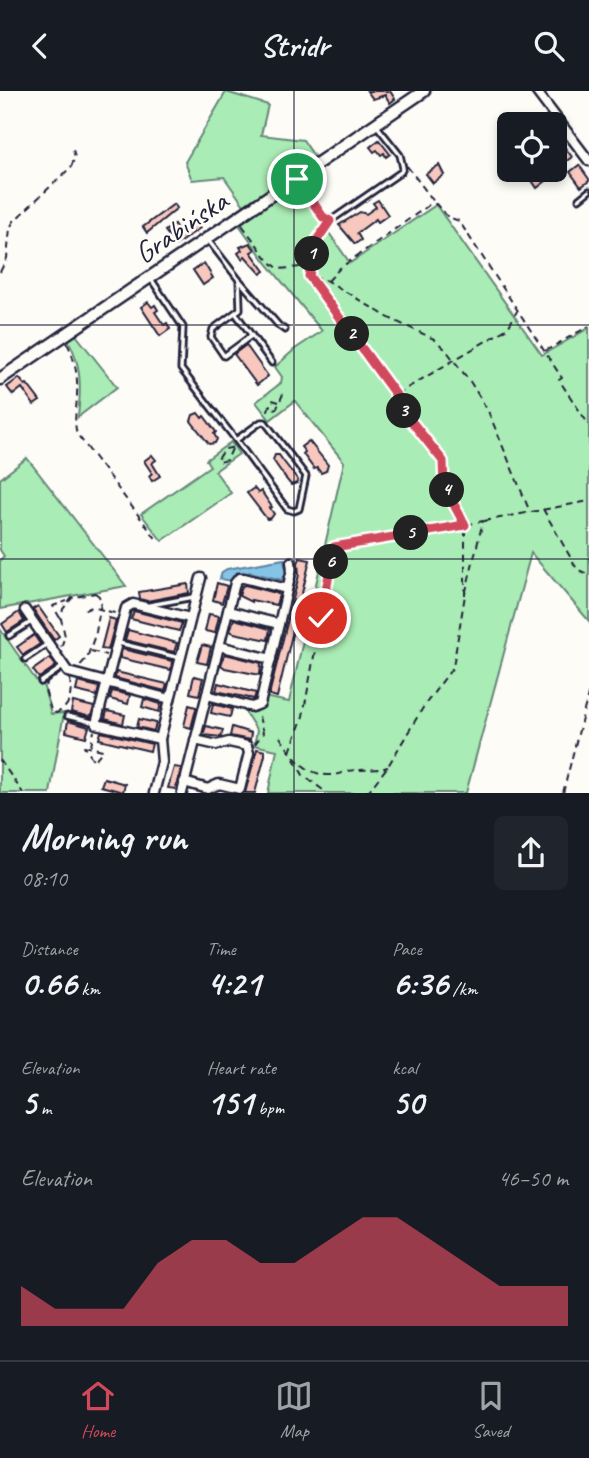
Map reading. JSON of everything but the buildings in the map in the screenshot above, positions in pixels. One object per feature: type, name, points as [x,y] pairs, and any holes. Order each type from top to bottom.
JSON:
[{"type":"street","name":"Grabińska","points":[[0,379],[424,91]]},
{"type":"street","points":[[536,91],[552,112]]},
{"type":"street","points":[[567,132],[589,161]]},
{"type":"street","points":[[206,695],[252,707],[261,702],[291,562]]},
{"type":"street","points":[[154,793],[162,762],[160,739],[201,578]]},
{"type":"street","points":[[181,793],[235,583],[239,579],[287,589]]},
{"type":"street","points":[[160,739],[96,723],[128,605],[190,618]]},
{"type":"street","points":[[25,610],[71,674],[170,699]]},
{"type":"street","points":[[228,611],[279,624]]},
{"type":"street","points":[[219,646],[271,659]]},
{"type":"street","points":[[184,782],[208,789],[221,785],[240,789],[249,753],[247,746],[229,741],[217,745],[195,740]]},
{"type":"lane","points":[[297,179],[323,217],[330,221],[401,172],[404,164],[394,145],[376,124]]},
{"type":"lane","points":[[579,198],[589,191]]},
{"type":"lane","points":[[207,239],[239,280],[285,330]]},
{"type":"lane","points":[[150,277],[183,327],[181,369],[236,443],[287,509],[299,509],[306,476],[264,421],[236,443]]},
{"type":"lane","points":[[239,280],[240,309],[213,329],[211,337],[224,356],[251,336]]},
{"type":"lane","points":[[236,314],[271,363]]},
{"type":"lane","points":[[142,606],[196,597]]},
{"type":"lane","points":[[171,614],[172,602]]},
{"type":"lane","points":[[9,636],[32,620]]},
{"type":"lane","points":[[25,659],[48,643]]},
{"type":"lane","points":[[117,643],[180,659]]},
{"type":"lane","points":[[41,682],[64,666]]},
{"type":"lane","points":[[67,716],[96,723]]},
{"type":"path","points":[[0,272],[7,258],[10,228],[71,167],[75,157],[72,146]]},
{"type":"path","points":[[404,164],[410,167],[448,217],[459,221],[545,351],[562,378],[559,380],[589,425]]},
{"type":"path","points":[[328,281],[340,268],[362,252],[429,205],[436,204]]},
{"type":"path","points":[[237,219],[269,261],[279,269],[301,267],[309,276],[396,395],[404,412],[443,461],[444,486],[465,525],[466,595]]},
{"type":"path","points":[[309,276],[315,243],[330,221]]},
{"type":"path","points":[[309,276],[328,281],[389,318],[434,339],[454,360],[488,411],[530,512]]},
{"type":"path","points":[[396,395],[508,328],[518,309]]},
{"type":"path","points":[[545,351],[589,326]]},
{"type":"path","points":[[63,336],[76,371],[77,435],[157,540]]},
{"type":"path","points":[[268,410],[276,409],[284,399],[283,394]]},
{"type":"path","points":[[264,421],[271,401],[279,402]]},
{"type":"path","points":[[232,449],[223,451],[219,462],[227,460],[236,443]]},
{"type":"path","points":[[290,752],[303,716],[334,547],[589,501]]},
{"type":"path","points":[[543,509],[577,569],[589,575]]},
{"type":"path","points":[[367,793],[388,767],[424,706],[453,667],[483,521]]},
{"type":"path","points":[[94,593],[100,599],[100,609],[87,658],[69,679],[72,694],[60,712],[53,712],[45,686],[49,680],[61,673],[64,666],[60,650],[65,636],[61,619],[53,606],[68,601],[94,593]]},
{"type":"path","points":[[61,619],[68,601]]},
{"type":"path","points":[[85,610],[92,607],[124,616]]},
{"type":"path","points":[[90,651],[114,657]]},
{"type":"path","points":[[563,793],[589,691]]},
{"type":"path","points":[[249,753],[252,753],[254,745],[263,733],[257,709]]},
{"type":"path","points":[[90,747],[96,723]]},
{"type":"path","points":[[280,737],[303,775],[327,793]]},
{"type":"path","points":[[84,746],[90,747],[103,750],[94,761],[84,746]]},
{"type":"path","points":[[294,758],[309,771],[332,775],[388,767]]},
{"type":"path","points":[[0,760],[23,793]]},
{"type":"green space","points":[[226,92],[268,105],[261,135],[303,140],[314,156],[288,174],[350,263],[436,205],[542,355],[589,328],[589,621],[531,553],[466,793],[268,793],[277,750],[254,745],[257,731],[242,707],[252,709],[264,697],[289,702],[344,462],[295,401],[270,420],[256,402],[281,383],[282,377],[275,367],[295,349],[322,331],[240,226],[250,214],[224,177],[192,180],[185,162]]},
{"type":"green space","points":[[76,335],[117,387],[78,417],[79,377],[76,358],[68,340]]},
{"type":"green space","points":[[231,442],[239,454],[215,471],[231,493],[162,541],[141,514],[210,466],[206,460]]},
{"type":"green space","points":[[27,458],[126,586],[0,609],[0,560],[4,556],[0,550],[0,479]]},
{"type":"green space","points":[[0,629],[40,686],[43,684],[51,714],[64,713],[50,793],[0,793]]},
{"type":"water","points":[[284,559],[288,569],[282,580],[250,572],[232,581],[220,579],[222,572],[227,569]]},
{"type":"route","points":[[297,179],[323,217],[330,221],[315,243],[309,276],[396,395],[404,412],[443,461],[444,486],[465,525],[334,547],[321,618]]}]
